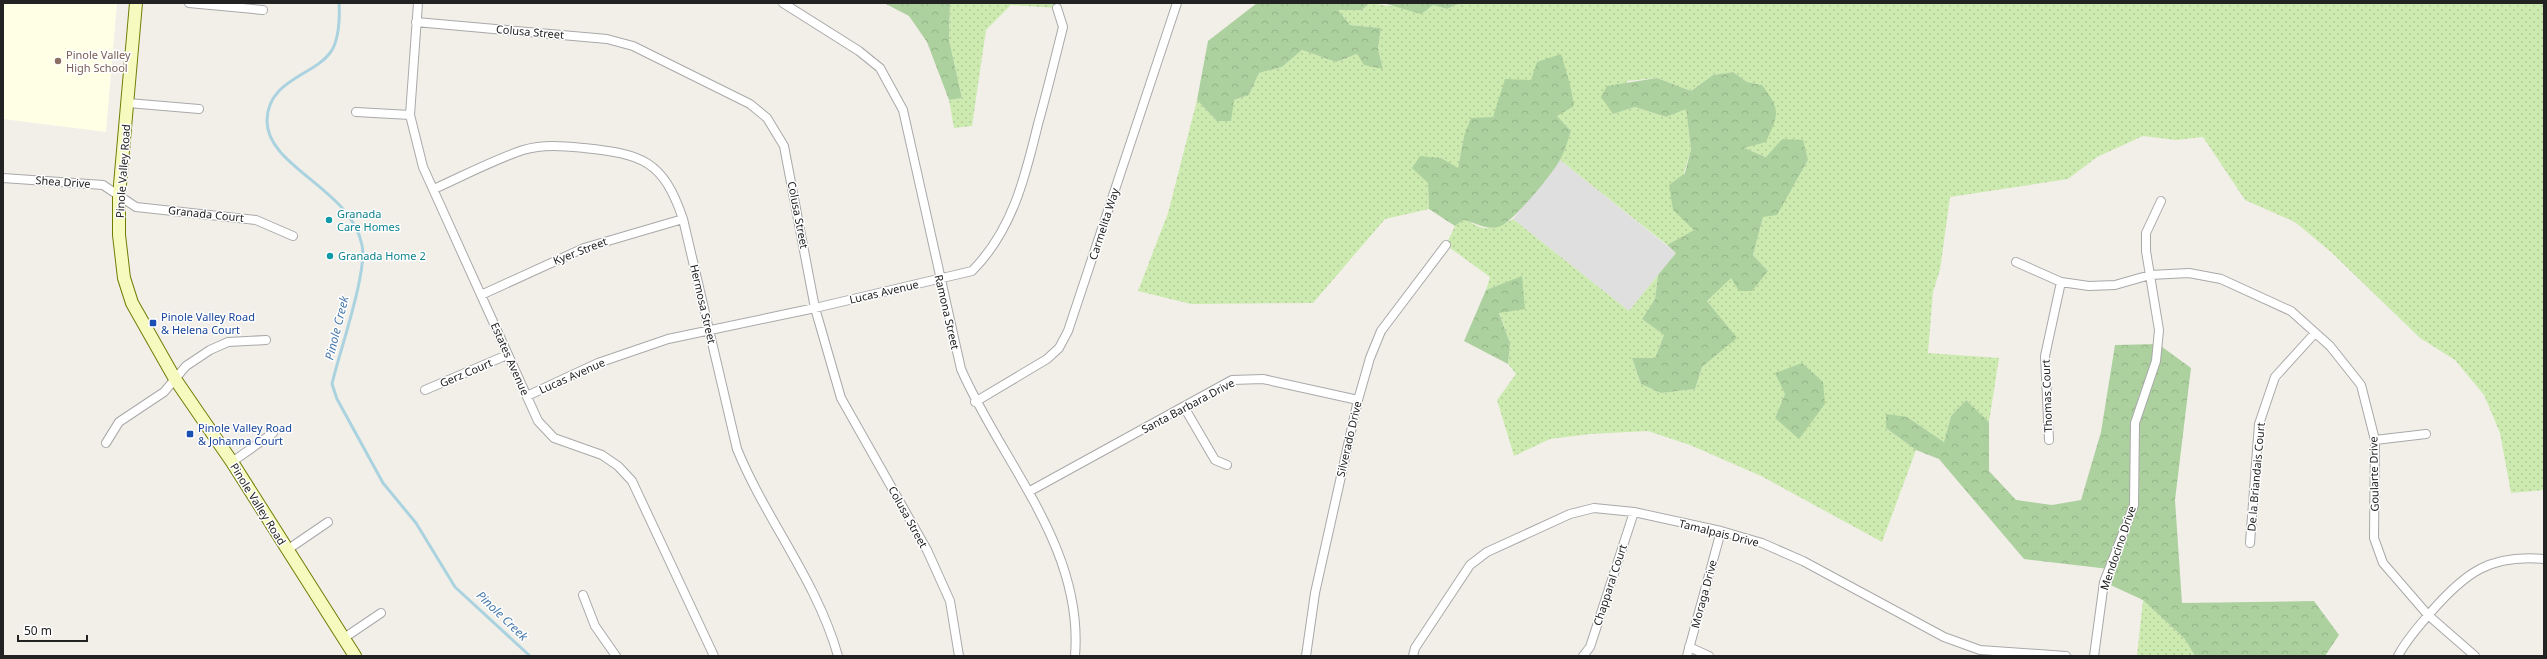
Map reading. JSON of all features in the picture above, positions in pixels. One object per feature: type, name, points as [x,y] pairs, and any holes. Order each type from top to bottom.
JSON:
[{"type":"main road","name":"Pinole Valley Road","points":[[136,3],[119,196],[119,235],[124,278],[132,303],[143,326],[175,379],[232,462],[355,656]]},
{"type":"street","points":[[189,3],[263,10]]},
{"type":"street","name":"Estates Avenue","points":[[418,3],[410,115],[424,167],[508,355],[538,421],[554,438],[602,455],[618,466],[632,481],[714,656]]},
{"type":"street","name":"Ramona Street","points":[[783,3],[859,51],[880,68],[904,110],[939,279],[961,369],[975,402],[1030,491],[1065,568],[1077,637],[1075,656]]},
{"type":"street","name":"Carmelita Way","points":[[975,402],[1047,359],[1059,348],[1068,331],[1177,3]]},
{"type":"street","name":"Lucas Avenue","points":[[527,396],[598,363],[668,339],[815,308],[972,271],[988,256],[1000,237],[1022,190],[1063,27],[1057,8]]},
{"type":"street","name":"Colusa Street","points":[[416,22],[607,39],[633,46],[750,104],[767,118],[784,146],[815,308],[841,398],[927,550],[950,601],[959,656]]},
{"type":"street","points":[[128,103],[199,109]]},
{"type":"street","points":[[356,112],[410,115]]},
{"type":"street","name":"Hermosa Street","points":[[434,189],[523,151],[537,147],[554,145],[625,153],[641,159],[659,173],[674,190],[683,218],[737,449],[747,472],[815,595],[832,634],[838,656]]},
{"type":"street","name":"Shea Drive","points":[[3,178],[103,185],[119,196]]},
{"type":"street","name":"Granada Court","points":[[119,196],[136,207],[256,220],[293,236]]},
{"type":"street","name":"Mendocino Drive","points":[[2094,656],[2104,582],[2134,505],[2135,423],[2156,361],[2159,330],[2146,252],[2146,234],[2161,201]]},
{"type":"street","name":"Kyer Street","points":[[481,294],[584,248],[683,218]]},
{"type":"street","name":"Silverado Drive","points":[[1306,656],[1315,593],[1358,400],[1370,358],[1381,331],[1446,245]]},
{"type":"street","name":"Goularte Drive","points":[[2016,262],[2061,282],[2089,286],[2115,285],[2150,275],[2189,273],[2221,279],[2291,311],[2330,346],[2360,385],[2375,440],[2374,538],[2383,563],[2428,616],[2475,656]]},
{"type":"street","name":"Thomas Court","points":[[2049,440],[2045,356],[2061,282]]},
{"type":"street","name":"De la Briandais Court","points":[[2250,543],[2259,424],[2275,377],[2315,332]]},
{"type":"street","points":[[106,443],[119,422],[164,392],[186,366],[210,350],[228,342],[266,340]]},
{"type":"street","name":"Gerz Court","points":[[424,390],[508,355]]},
{"type":"street","name":"Santa Barbara Drive","points":[[1030,491],[1232,380],[1263,379],[1358,400]]},
{"type":"street","points":[[1184,407],[1215,460],[1227,465]]},
{"type":"street","points":[[232,462],[273,433]]},
{"type":"street","points":[[2375,440],[2426,434]]},
{"type":"street","name":"Tamalpais Drive","points":[[1413,656],[1415,648],[1470,565],[1487,552],[1570,514],[1594,508],[1634,512],[1721,531],[1762,543],[1804,561],[1944,637],[1980,650],[2066,656]]},
{"type":"street","name":"Chapparal Court","points":[[1583,656],[1590,647],[1634,512]]},
{"type":"street","points":[[287,550],[328,522]]},
{"type":"street","name":"Moraga Drive","points":[[1687,656],[1721,531]]},
{"type":"street","points":[[2398,656],[2403,646],[2447,594],[2471,572],[2499,561],[2530,558],[2544,559]]},
{"type":"street","points":[[583,595],[595,626],[616,656]]},
{"type":"street","points":[[344,638],[381,613]]},
{"type":"street","points":[[1689,648],[1709,656]]},
{"type":"shaded area","name":"Pinole Valley High School","points":[[3,3],[117,3],[106,132],[3,119]]},
{"type":"shaded area","points":[[1560,160],[1676,253],[1629,311],[1513,219]]},
{"type":"green space","points":[[884,3],[950,3],[949,40],[962,98],[949,100],[927,42],[909,16]]},
{"type":"green space","points":[[950,3],[1054,3],[1057,8],[1011,5],[986,30],[972,126],[954,128],[949,100],[962,98],[949,40]]},
{"type":"green space","points":[[1257,3],[1369,3],[1362,10],[1338,10],[1350,25],[1381,28],[1378,49],[1383,69],[1364,65],[1357,54],[1336,62],[1302,50],[1282,67],[1259,73],[1249,95],[1234,100],[1231,121],[1217,121],[1197,100],[1208,41]]},
{"type":"green space","points":[[1369,3],[1390,6],[1433,5],[1447,9],[1460,3],[2544,3],[2544,490],[2511,493],[2500,433],[2484,395],[2455,360],[2420,338],[2331,252],[2295,222],[2245,200],[2203,137],[2176,140],[2143,136],[2097,157],[2068,179],[1950,197],[1940,270],[1933,292],[1928,353],[1999,358],[1989,422],[1966,400],[1951,416],[1944,442],[1907,417],[1886,428],[1916,450],[1882,542],[1761,476],[1690,445],[1648,431],[1590,434],[1550,439],[1514,456],[1497,400],[1516,374],[1508,364],[1510,343],[1499,312],[1522,277],[1486,290],[1490,277],[1446,245],[1455,226],[1463,220],[1480,227],[1489,228],[1506,223],[1513,219],[1629,311],[1658,275],[1655,299],[1642,319],[1664,335],[1655,358],[1632,358],[1641,384],[1661,393],[1695,389],[1702,367],[1736,338],[1707,301],[1731,277],[1768,271],[1753,255],[1763,217],[1795,183],[1808,160],[1782,139],[1767,157],[1743,148],[1762,85],[1747,82],[1733,72],[1713,75],[1691,91],[1657,78],[1627,81],[1613,114],[1635,107],[1666,117],[1686,108],[1691,149],[1673,210],[1695,230],[1667,245],[1560,160],[1571,131],[1557,116],[1531,80],[1493,117],[1464,136],[1458,169],[1441,158],[1428,183],[1429,209],[1385,219],[1313,303],[1191,304],[1138,291],[1168,213],[1197,100],[1217,121],[1234,100],[1249,95],[1259,73],[1282,67],[1302,50],[1336,62],[1357,54],[1383,69],[1378,49],[1381,28],[1350,25],[1338,10],[1362,10]],"holes":[[[1785,394],[1825,404],[1814,418],[1775,418]]]},
{"type":"green space","points":[[1383,3],[1460,3],[1447,9],[1433,5],[1421,14]]},
{"type":"green space","points":[[1561,54],[1570,84],[1574,106],[1557,116],[1571,131],[1560,160],[1531,198],[1512,218],[1504,224],[1493,228],[1484,227],[1463,220],[1455,226],[1429,209],[1428,183],[1412,168],[1420,156],[1441,158],[1458,168],[1464,136],[1471,118],[1493,117],[1505,79],[1531,80],[1537,62]]},
{"type":"green space","points":[[1733,72],[1747,82],[1762,85],[1768,93],[1776,112],[1774,125],[1766,142],[1744,148],[1766,157],[1782,139],[1803,140],[1808,160],[1777,215],[1763,217],[1753,255],[1768,271],[1752,291],[1739,291],[1731,278],[1707,301],[1737,338],[1702,367],[1695,389],[1661,393],[1641,384],[1632,358],[1655,358],[1664,335],[1642,319],[1655,299],[1658,275],[1676,253],[1667,245],[1694,230],[1673,210],[1669,185],[1685,173],[1691,149],[1686,109],[1666,117],[1635,107],[1613,114],[1601,97],[1607,86],[1657,78],[1691,91],[1713,75]]},
{"type":"green space","points":[[1522,276],[1525,309],[1499,313],[1510,343],[1508,364],[1464,341],[1486,290]]},
{"type":"green space","points":[[2158,344],[2191,368],[2175,500],[2182,603],[2314,601],[2339,635],[2325,656],[2195,656],[2184,638],[2143,600],[2104,582],[2109,569],[2024,559],[1939,459],[1916,450],[1886,428],[1886,414],[1907,417],[1944,442],[1951,416],[1966,400],[1989,422],[1989,471],[2016,500],[2052,505],[2081,500],[2101,432],[2115,345]]},
{"type":"green space","points":[[1802,363],[1823,382],[1825,404],[1799,439],[1775,418],[1785,394],[1775,373]]},
{"type":"green space","points":[[2143,600],[2184,638],[2195,656],[2137,656]]},
{"type":"waterway","name":"Pinole Creek","points":[[339,3],[337,36],[330,53],[313,68],[292,80],[274,96],[269,107],[267,121],[271,137],[280,152],[343,208],[355,225],[362,245],[363,257],[357,292],[332,384],[337,399],[383,483],[416,523],[455,587],[530,656]]},
{"type":"place","name":"Pinole Valley High School","points":[[58,61]]},
{"type":"place","name":"Granada Care Homes","points":[[329,220]]},
{"type":"place","name":"Granada Home 2","points":[[330,256]]},
{"type":"place","name":"Pinole Valley Road & Helena Court","points":[[153,323]]},
{"type":"place","name":"Pinole Valley Road & Johanna Court","points":[[190,434]]}]
